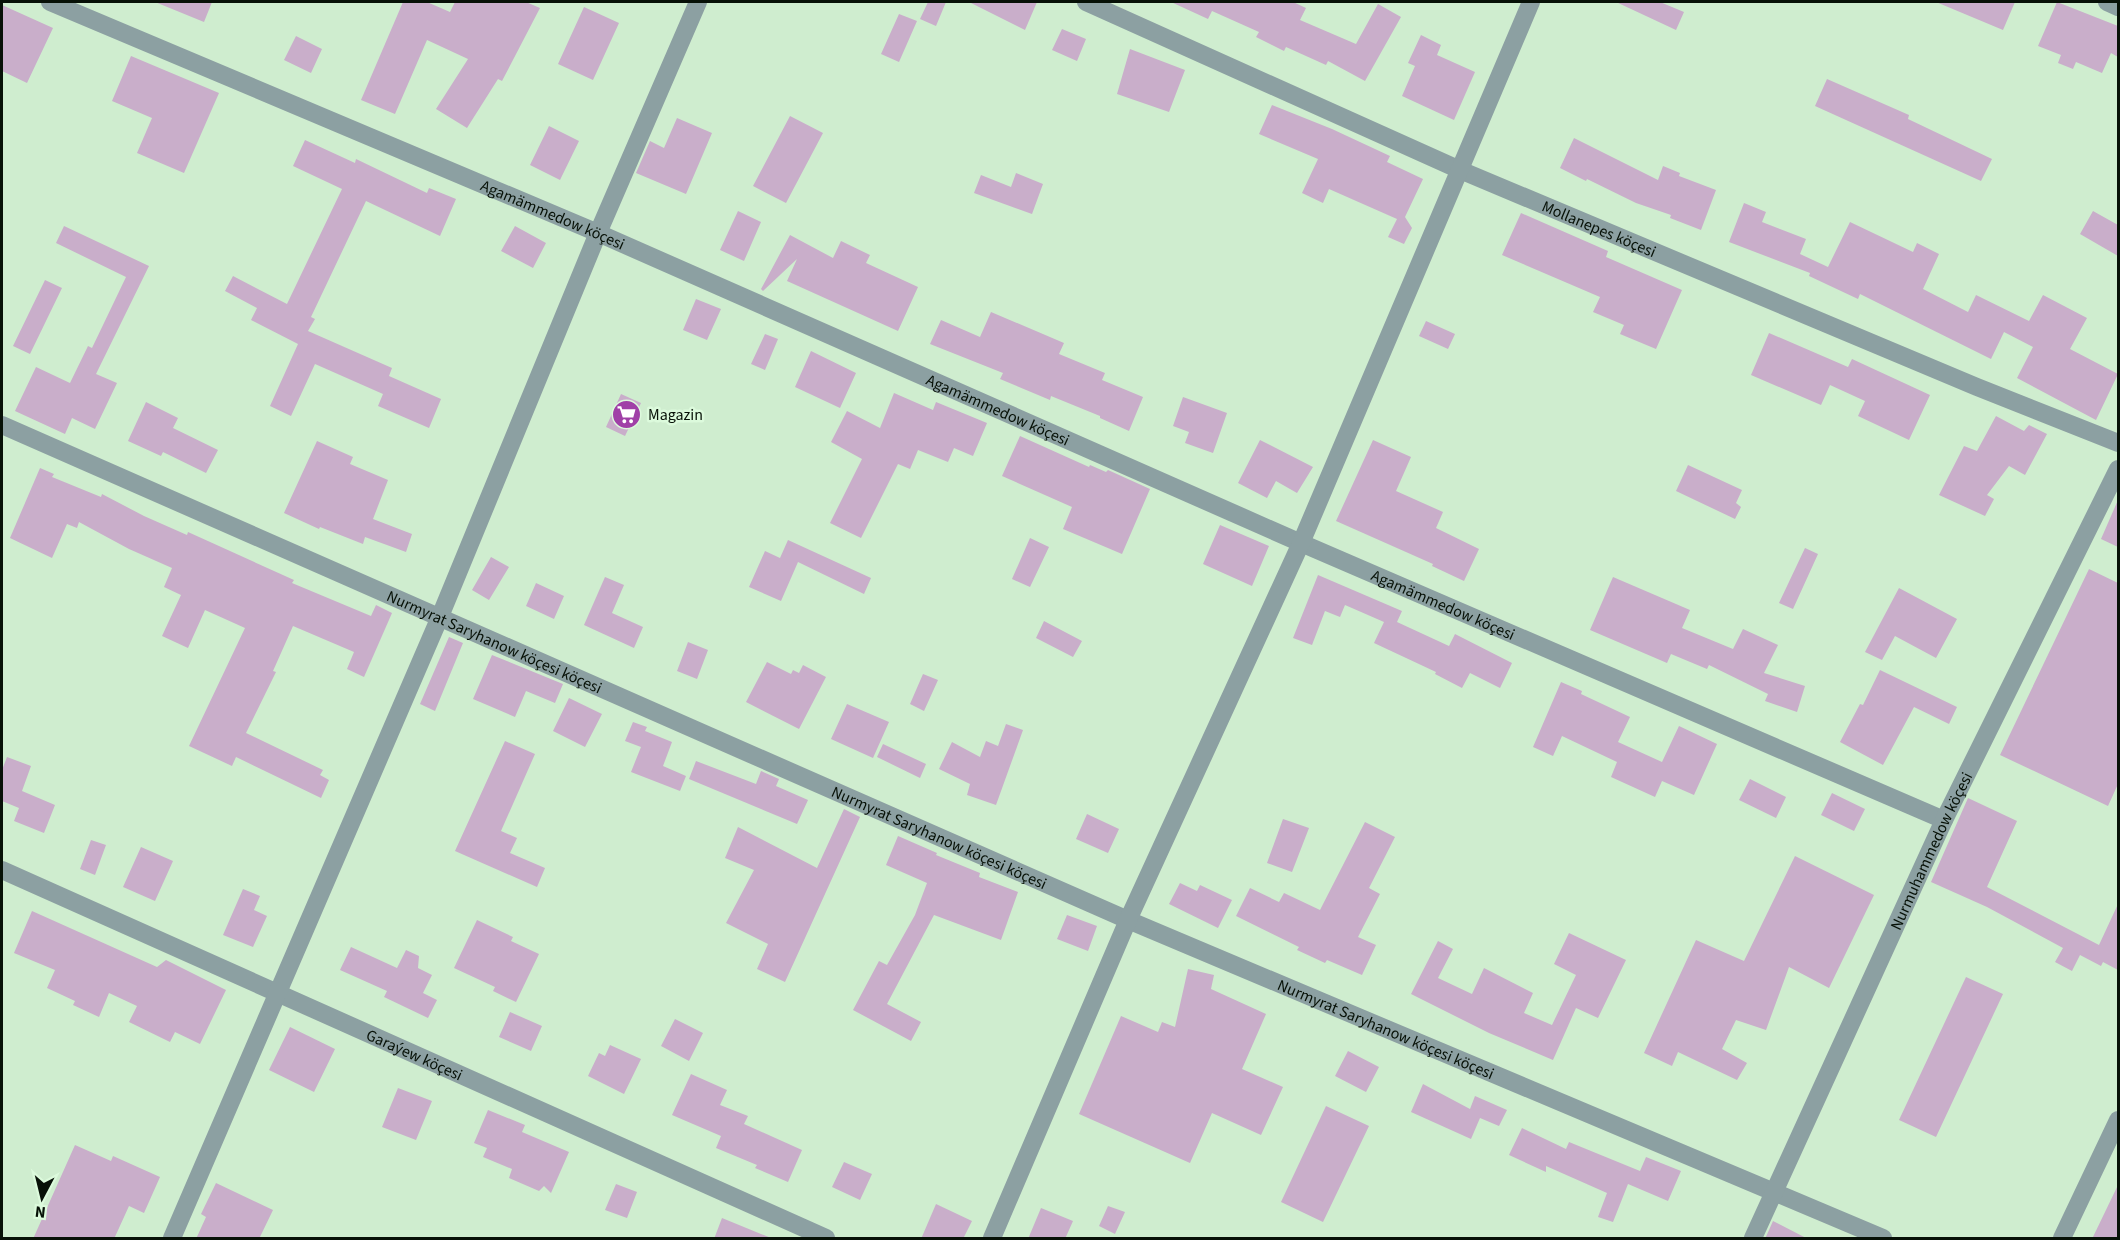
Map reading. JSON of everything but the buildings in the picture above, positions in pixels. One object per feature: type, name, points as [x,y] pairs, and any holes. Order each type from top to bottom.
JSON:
[{"type":"street","name":"Agamämmedow köçesi","points":[[50,2],[598,233],[1301,543],[1944,820]]},
{"type":"street","points":[[172,1239],[698,2]]},
{"type":"street","name":"Mollanepes köçesi","points":[[1086,2],[1460,170],[1977,387],[2118,443]]},
{"type":"street","points":[[992,1239],[1128,921],[1301,543],[1531,2]]},
{"type":"street","points":[[2107,2],[2118,7]]},
{"type":"street","name":"Nurmyrat Saryhanow köçesi köçesi","points":[[2,425],[1128,921],[1774,1191],[1883,1239]]},
{"type":"street","name":"Nurmuhammedow köçesi","points":[[1753,1239],[1944,820],[2118,469]]},
{"type":"street","name":"Garaýew köçesi","points":[[2,870],[826,1239]]},
{"type":"street","points":[[2062,1239],[2118,1120]]},
{"type":"place","name":"Magazin","points":[[627,414]]}]
